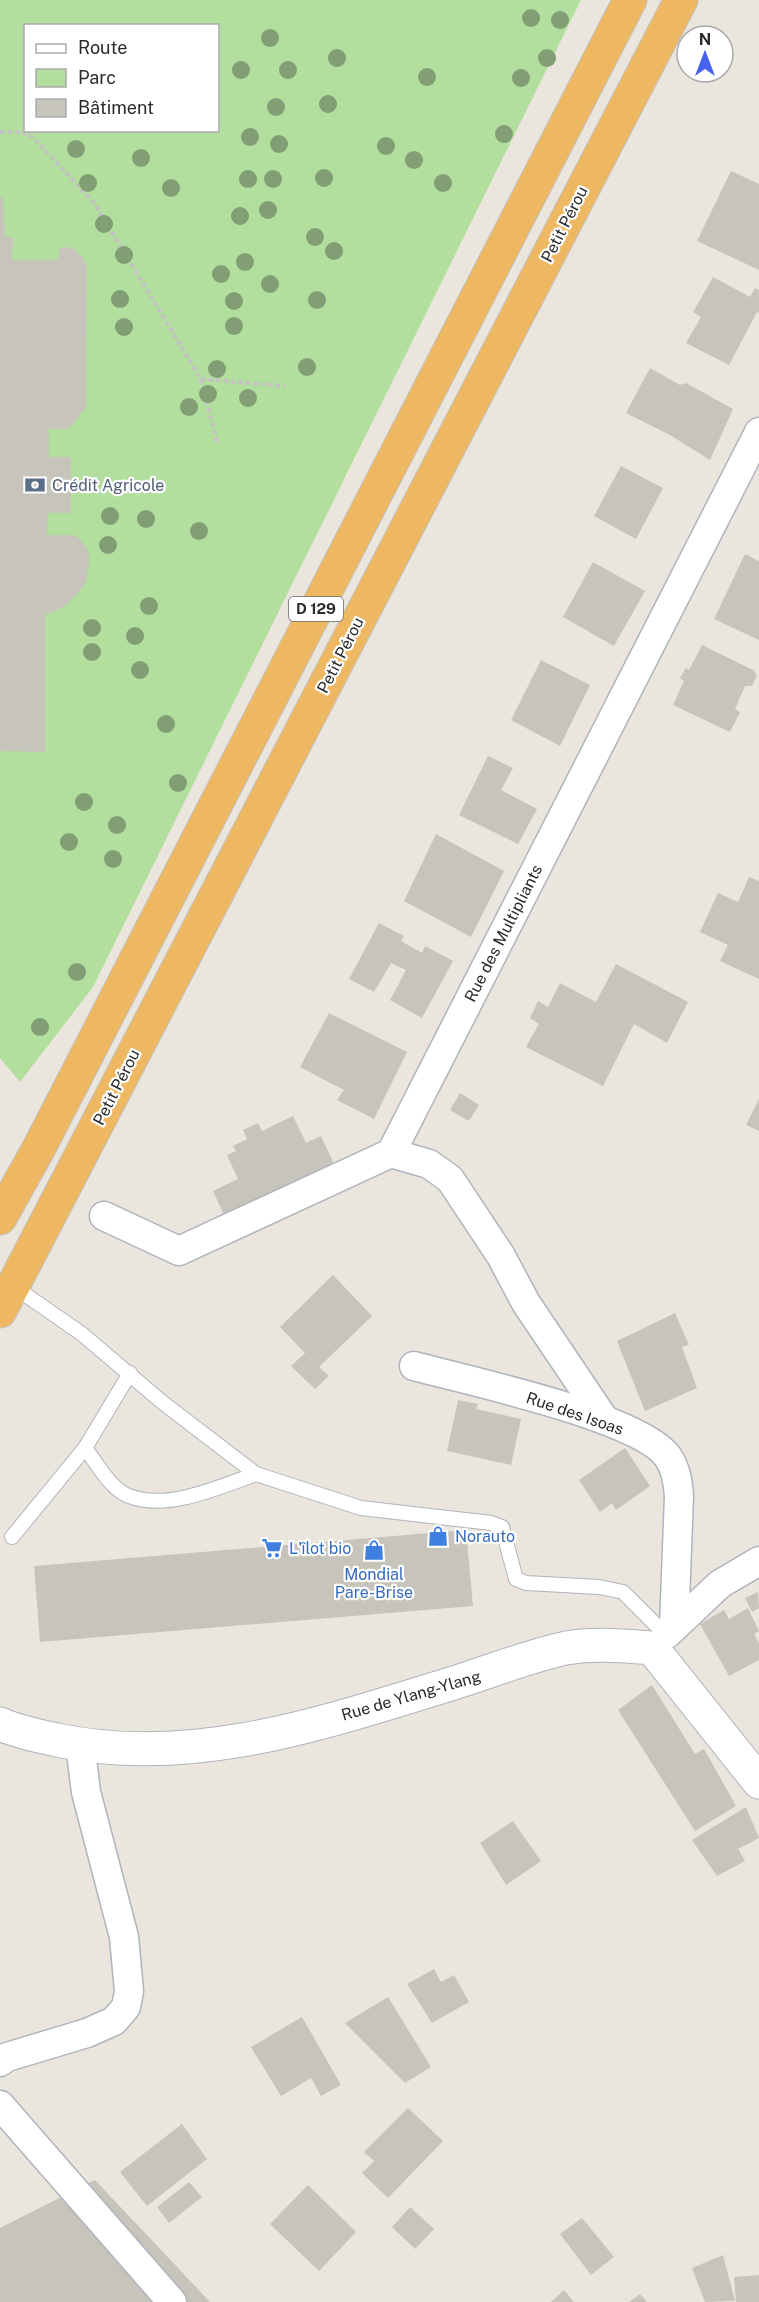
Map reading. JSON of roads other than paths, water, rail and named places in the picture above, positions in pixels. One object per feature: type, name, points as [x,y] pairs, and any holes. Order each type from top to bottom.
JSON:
[{"type":"highway","name":"D 129","points":[[0,1218],[50,1127],[630,0]]},
{"type":"highway","name":"Petit Pérou","points":[[6,1298],[681,0]]},
{"type":"street","name":"Rue des Multipliants","points":[[391,1153],[757,441]]},
{"type":"street","points":[[104,1216],[179,1251],[391,1153],[429,1164],[450,1179],[501,1256],[526,1303],[604,1419]]},
{"type":"street","name":"Rue des Isoas","points":[[414,1366],[604,1419],[648,1440],[667,1456],[678,1478],[664,1636]]},
{"type":"street","points":[[759,1561],[720,1584],[664,1636],[759,1782]]},
{"type":"street","name":"Rue de Ylang-Ylang","points":[[0,1724],[80,1744],[128,1750],[170,1750],[257,1739],[441,1688],[566,1648],[610,1645],[664,1636]]},
{"type":"street","points":[[0,2062],[7,2057],[87,2033],[114,2021],[126,2007],[129,1991],[124,1937],[86,1792],[80,1744]]},
{"type":"street","points":[[0,2105],[172,2302]]},
{"type":"lane","points":[[6,1298],[82,1334],[162,1402],[256,1474],[361,1508],[491,1523],[502,1527],[516,1578],[526,1583],[599,1587],[623,1592],[664,1636]]},
{"type":"lane","points":[[12,1537],[85,1448],[130,1373]]},
{"type":"lane","points":[[85,1448],[114,1485],[128,1496],[141,1498],[189,1498],[256,1474]]},
{"type":"place","name":"Crédit Agricole","points":[[35,485]]},
{"type":"place","name":"Norauto","points":[[438,1536]]},
{"type":"place","name":"L'îlot bio","points":[[272,1548]]},
{"type":"place","name":"Mondial Pare-Brise","points":[[374,1550]]}]
